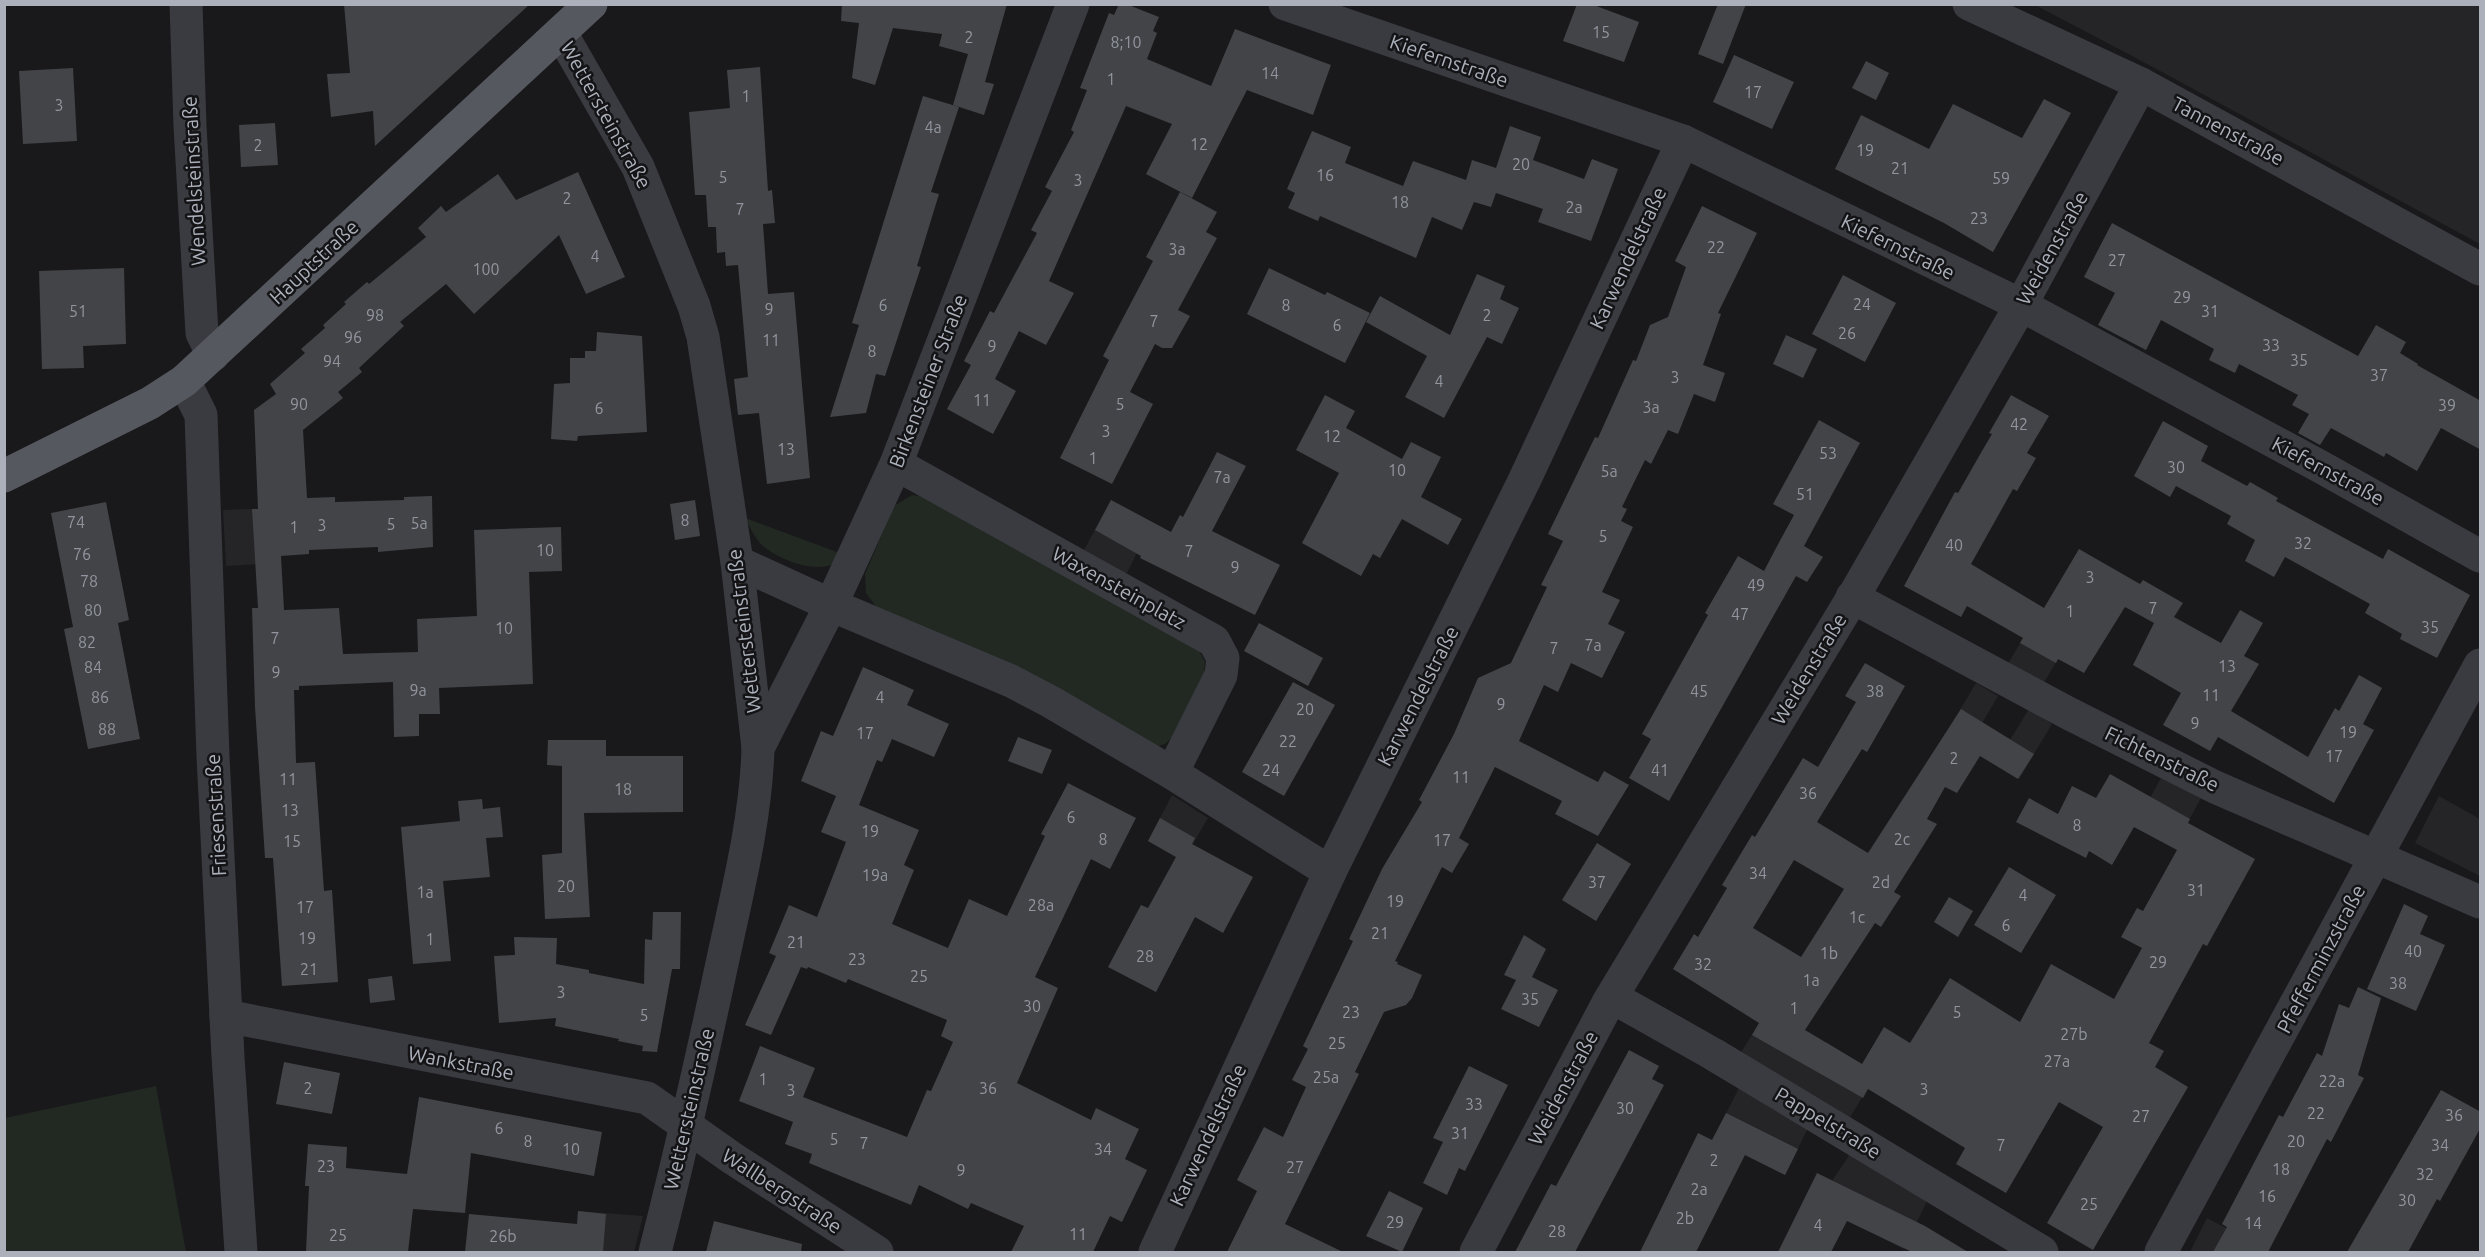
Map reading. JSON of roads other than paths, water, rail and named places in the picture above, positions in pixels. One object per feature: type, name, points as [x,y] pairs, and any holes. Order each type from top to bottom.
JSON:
[{"type":"main road","name":"Hauptstraße","points":[[4,476],[150,403],[184,381],[591,4]]},
{"type":"street","name":"Wendelsteinstraße","points":[[186,4],[190,126],[202,333],[213,355]]},
{"type":"street","name":"Birkensteiner Straße","points":[[758,747],[831,605],[896,464],[1074,4]]},
{"type":"street","name":"Kiefernstraße","points":[[1285,4],[1683,141],[1988,291],[2021,305],[2361,488],[2481,556]]},
{"type":"street","name":"Tannenstraße","points":[[1969,4],[2141,84],[2481,270]]},
{"type":"street","name":"Wettersteinstraße","points":[[561,33],[638,167],[694,306],[705,344],[737,562],[758,747],[757,776],[742,871],[687,1128],[655,1252]]},
{"type":"street","name":"Weidenstraße","points":[[1476,1252],[1612,997],[1852,597],[2021,305],[2141,84]]},
{"type":"street","name":"Karwendelstraße","points":[[1155,1252],[1330,872],[1524,481],[1683,141]]},
{"type":"street","name":"Friesenstraße","points":[[184,381],[201,415],[212,744],[241,1252]]},
{"type":"street","name":"Waxensteinplatz","points":[[896,464],[1214,641],[1223,658],[1221,675],[1172,773]]},
{"type":"street","points":[[737,562],[831,605],[1011,681],[1172,773],[1330,872]]},
{"type":"street","name":"Fichtenstraße","points":[[1852,597],[2068,713],[2215,787],[2481,902]]},
{"type":"street","name":"Pfefferminzstraße","points":[[2160,1252],[2481,665]]},
{"type":"street","name":"Pappelstraße","points":[[1612,997],[1713,1054],[2042,1252]]},
{"type":"street","name":"Wankstraße","points":[[226,1016],[647,1098],[687,1128]]},
{"type":"street","name":"Wallbergstraße","points":[[687,1128],[877,1252]]}]
